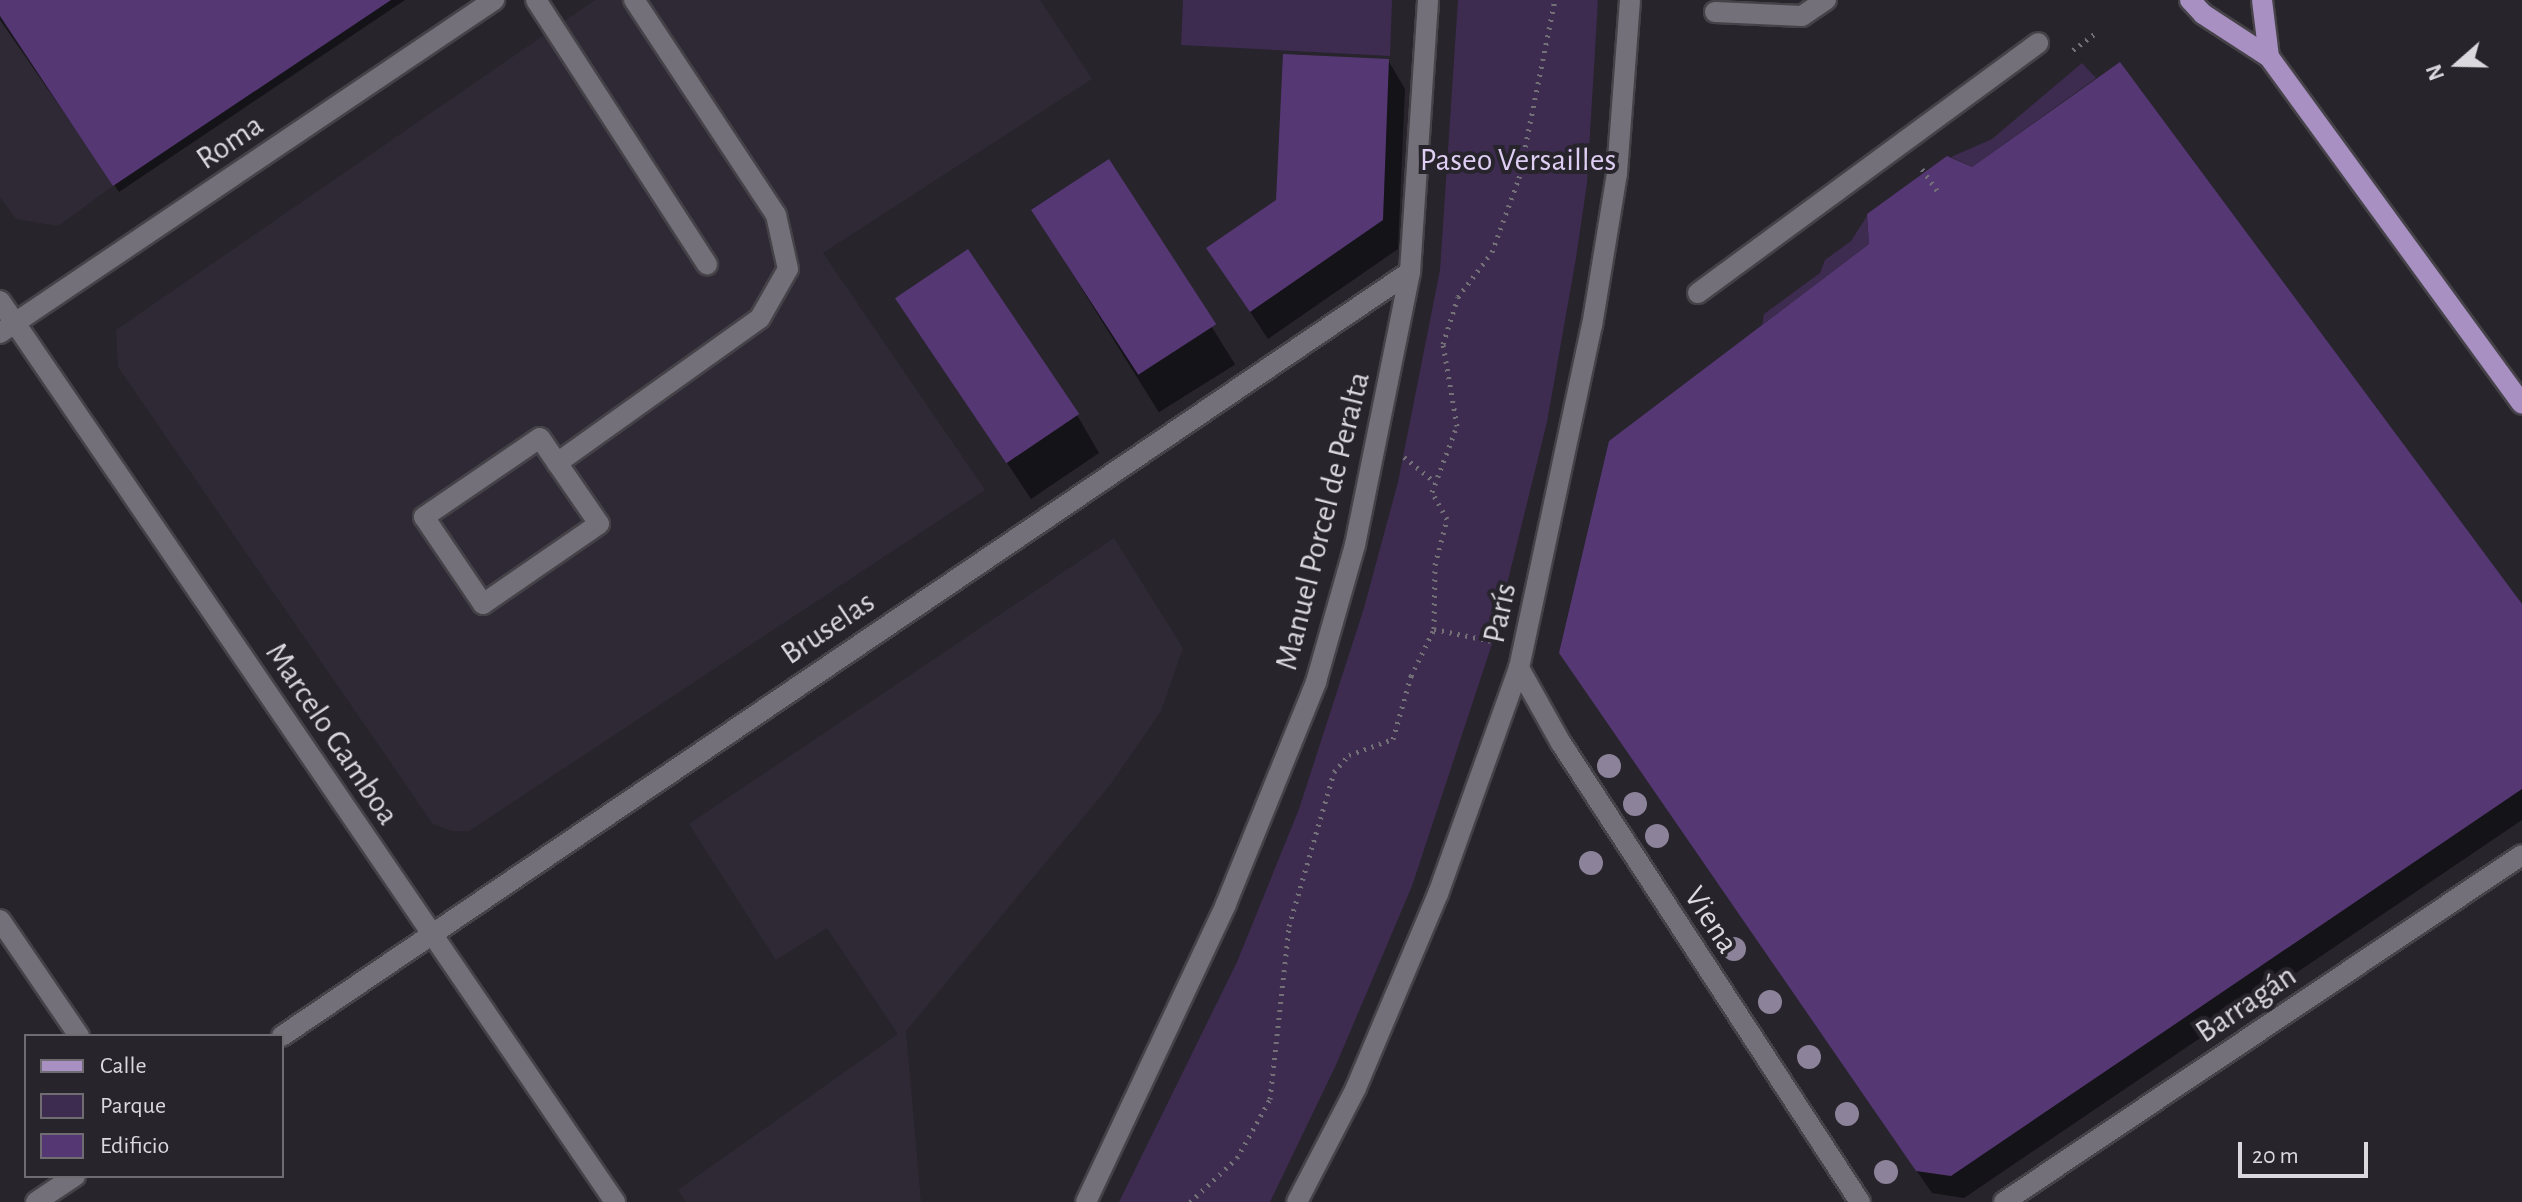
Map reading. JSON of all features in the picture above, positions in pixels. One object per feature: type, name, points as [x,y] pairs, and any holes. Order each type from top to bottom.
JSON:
[{"type":"main road","points":[[2190,0],[2203,14],[2269,57],[2522,404]]},
{"type":"main road","points":[[2262,0],[2269,57]]},
{"type":"street","name":"Roma","points":[[8,328],[494,0]]},
{"type":"street","points":[[536,0],[707,264]]},
{"type":"street","points":[[557,463],[760,318],[788,269],[776,215],[634,0]]},
{"type":"street","name":"Manuel Porcel de Peralta","points":[[1086,1202],[1232,891],[1316,682],[1355,545],[1410,272],[1428,0]]},
{"type":"street","name":"París","points":[[1297,1202],[1356,1088],[1438,894],[1521,658],[1595,311],[1617,173],[1630,0]]},
{"type":"street","points":[[1748,25],[1750,0]]},
{"type":"street","points":[[1795,26],[1796,0]]},
{"type":"street","points":[[1715,12],[1802,16],[1826,0]]},
{"type":"street","points":[[1698,293],[2038,43]]},
{"type":"street","name":"Bruselas","points":[[284,1035],[1410,272]]},
{"type":"street","name":"Marcelo Gamboa","points":[[0,301],[8,328],[432,934],[615,1202]]},
{"type":"street","points":[[540,438],[557,463],[599,524],[483,604],[424,517],[540,438]]},
{"type":"street","name":"Viena","points":[[1521,658],[1561,743],[1860,1202]]},
{"type":"street","name":"Barragán","points":[[2004,1202],[2522,855]]},
{"type":"street","points":[[0,920],[78,1034]]},
{"type":"street","points":[[36,1202],[72,1178]]},
{"type":"path","points":[[1190,1202],[1237,1158],[1270,1099],[1289,926],[1334,772],[1349,755],[1393,739],[1411,676],[1434,629],[1435,565],[1447,519],[1432,492],[1457,426],[1443,344],[1458,297],[1492,252],[1519,178],[1555,0]]},
{"type":"path","points":[[2073,50],[2097,32]]},
{"type":"path","points":[[1919,165],[1938,192]]},
{"type":"path","points":[[1434,629],[1521,658]]},
{"type":"shaded area","points":[[0,0],[113,186],[58,226],[16,219],[0,197]]},
{"type":"shaded area","points":[[595,0],[1040,0],[1092,79],[823,253],[985,490],[469,831],[452,831],[433,824],[118,367],[116,330]]},
{"type":"shaded area","points":[[1114,538],[1183,648],[1161,711],[1110,785],[906,1031],[921,1202],[686,1202],[678,1190],[898,1034],[827,928],[776,960],[689,824]]},
{"type":"green space","points":[[1183,0],[1392,0],[1390,56],[1181,45]]},
{"type":"green space","name":"Paseo Versailles","points":[[1458,0],[1598,0],[1587,183],[1576,258],[1547,422],[1493,641],[1412,886],[1336,1065],[1270,1202],[1119,1202],[1237,962],[1299,809],[1364,608],[1398,482],[1440,270]]},
{"type":"green space","points":[[2082,63],[2096,78],[1972,167],[1951,157],[1992,139]]},
{"type":"green space","points":[[1867,216],[1869,244],[1762,325],[1764,314],[1820,273],[1825,260],[1851,241]]},
{"type":"building","points":[[0,0],[391,0],[113,186],[0,16]]},
{"type":"building","points":[[1283,54],[1389,59],[1383,220],[1250,312],[1206,248],[1276,200]]},
{"type":"building","points":[[2120,62],[2522,604],[2522,789],[1951,1176],[1916,1171],[1559,653],[1609,441],[1869,244],[1867,214],[1947,156],[1972,167]]},
{"type":"building","points":[[1109,159],[1216,324],[1138,375],[1031,210]]},
{"type":"building","points":[[968,249],[1079,414],[1006,463],[895,298]]}]
